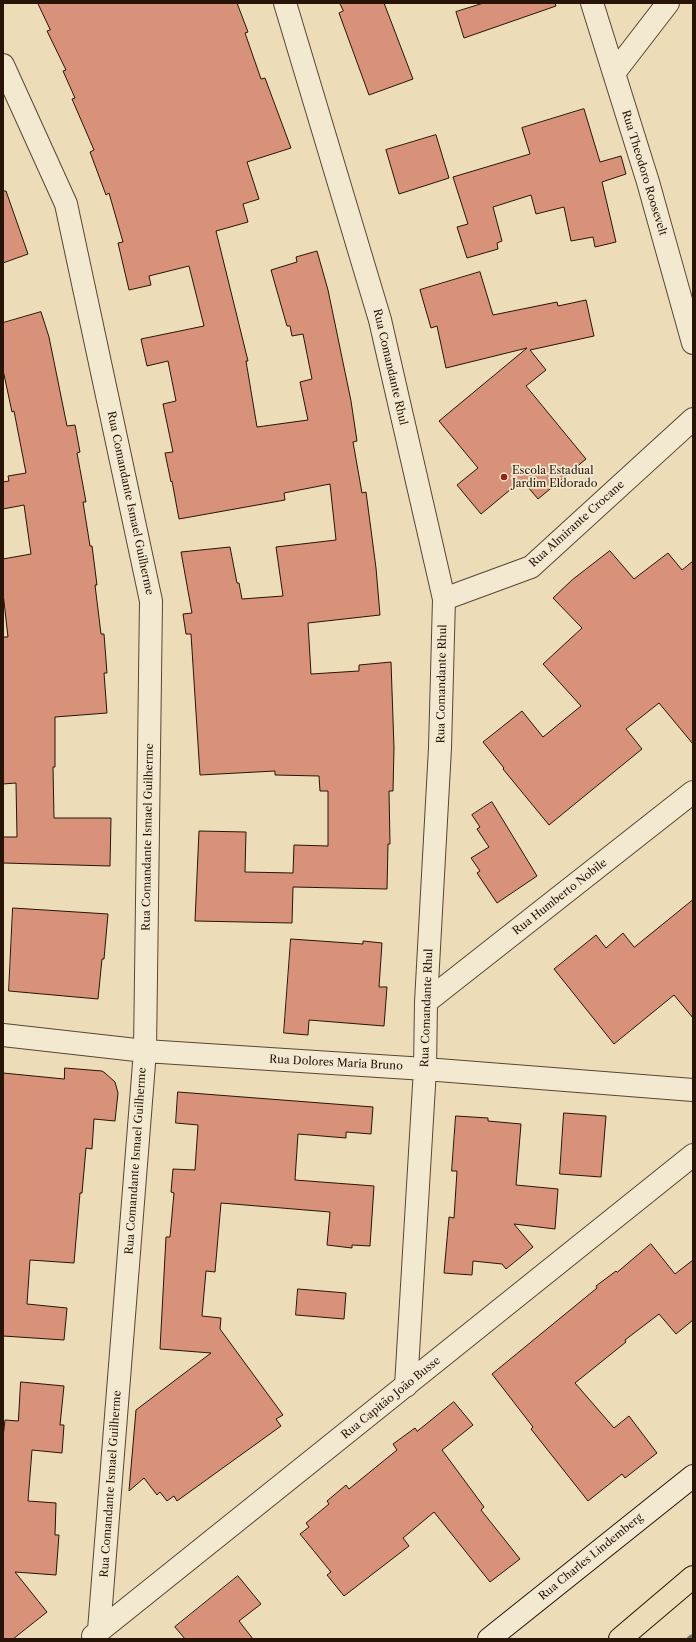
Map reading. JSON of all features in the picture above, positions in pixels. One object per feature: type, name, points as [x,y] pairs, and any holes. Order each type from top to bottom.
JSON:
[{"type":"highway","points":[[620,1639],[693,1577]]},
{"type":"street","name":"Rua Comandante Rhul","points":[[285,3],[380,320],[444,599],[440,748],[426,1002],[425,1068],[406,1386]]},
{"type":"street","name":"Rua Theodoro Roosevelt","points":[[592,3],[648,182],[693,343]]},
{"type":"street","points":[[614,73],[668,3]]},
{"type":"street","name":"Rua Comandante Ismael Guilherme","points":[[3,64],[66,204],[151,601],[145,1051],[94,1635]]},
{"type":"street","name":"Rua Almirante Crocane","points":[[444,599],[531,567],[693,419]]},
{"type":"street","name":"Rua Humberto Nobile","points":[[426,1002],[693,792]]},
{"type":"street","name":"Rua Dolores Maria Bruno","points":[[3,1035],[145,1051],[425,1068],[693,1090]]},
{"type":"street","name":"Rua Capitão João Busse","points":[[94,1635],[693,1155]]},
{"type":"street","name":"Rua Charles Lindemberg","points":[[489,1639],[693,1476]]},
{"type":"building","points":[[38,3],[237,3],[248,32],[245,33],[261,79],[265,78],[291,148],[247,162],[259,199],[243,204],[248,222],[216,231],[248,361],[246,361],[257,427],[308,420],[300,382],[312,379],[303,334],[292,336],[290,326],[287,326],[271,270],[297,262],[296,257],[317,251],[328,290],[351,401],[357,441],[353,442],[362,493],[366,492],[376,568],[380,615],[308,623],[311,674],[359,671],[359,665],[391,662],[394,748],[393,791],[389,791],[390,844],[388,844],[387,889],[293,887],[292,923],[195,921],[199,831],[246,832],[245,872],[293,873],[294,845],[328,846],[328,791],[320,791],[319,776],[275,775],[275,771],[200,775],[191,634],[186,634],[183,614],[192,613],[181,552],[230,547],[237,583],[239,583],[242,599],[283,596],[276,547],[336,540],[330,484],[284,493],[285,500],[179,519],[165,453],[173,452],[163,404],[176,401],[168,361],[147,366],[141,339],[204,326],[189,266],[149,276],[151,285],[129,290],[118,243],[123,242],[109,193],[106,195],[90,152],[94,150],[72,99],[75,98],[63,71],[66,70],[47,31],[50,30]]},
{"type":"building","points":[[340,3],[384,3],[413,79],[369,95],[339,13],[343,11]]},
{"type":"building","points":[[484,3],[555,3],[556,6],[464,38],[456,12]]},
{"type":"building","points":[[584,109],[600,162],[621,156],[626,174],[602,182],[616,242],[595,247],[593,237],[571,241],[564,207],[536,214],[531,195],[493,207],[502,241],[497,243],[498,249],[467,258],[457,227],[468,224],[453,177],[530,154],[522,128]]},
{"type":"building","points":[[436,135],[449,178],[399,194],[386,150]]},
{"type":"building","points":[[3,191],[6,191],[28,254],[3,263]]},
{"type":"building","points":[[480,272],[493,315],[557,302],[558,306],[586,300],[594,336],[530,350],[546,370],[526,386],[586,459],[538,499],[522,480],[481,514],[457,485],[478,468],[439,421],[527,348],[446,368],[437,326],[431,328],[420,290]]},
{"type":"building","points":[[41,312],[49,337],[67,426],[75,425],[80,452],[77,453],[86,502],[83,502],[90,546],[92,546],[101,634],[104,634],[107,673],[104,673],[107,713],[55,717],[55,767],[53,767],[54,818],[111,818],[110,866],[3,863],[3,837],[17,837],[16,783],[3,784],[3,637],[8,637],[3,593],[3,559],[31,554],[24,505],[3,509],[3,482],[9,481],[8,476],[26,473],[14,411],[12,412],[3,370],[3,323]]},
{"type":"building","points":[[610,551],[634,579],[668,553],[682,570],[693,561],[693,744],[659,703],[626,729],[642,749],[549,825],[483,742],[522,711],[543,737],[581,706],[543,664],[582,628],[553,598],[572,580]]},
{"type":"building","points":[[492,802],[537,876],[497,903],[477,873],[480,871],[471,858],[489,847],[477,829],[480,827],[472,815]]},
{"type":"building","points":[[693,900],[693,1018],[674,995],[614,1044],[554,969],[596,935],[606,948],[623,933],[634,947]]},
{"type":"building","points":[[13,908],[108,914],[104,959],[102,959],[98,999],[9,991]]},
{"type":"building","points":[[291,939],[363,944],[363,941],[382,943],[379,987],[387,987],[384,1026],[309,1020],[308,1035],[284,1033]]},
{"type":"building","points":[[65,1068],[102,1071],[115,1082],[118,1093],[115,1121],[94,1119],[92,1149],[86,1148],[82,1193],[80,1193],[74,1263],[30,1260],[27,1304],[67,1308],[64,1340],[3,1336],[3,1073],[64,1079]]},
{"type":"building","points":[[178,1092],[373,1107],[371,1134],[346,1132],[346,1138],[298,1134],[295,1180],[374,1186],[370,1246],[352,1245],[352,1248],[327,1245],[330,1212],[221,1203],[215,1272],[206,1271],[202,1316],[221,1318],[220,1329],[283,1415],[276,1419],[281,1426],[177,1501],[174,1496],[167,1501],[160,1492],[157,1495],[144,1478],[129,1491],[136,1410],[211,1353],[160,1349],[166,1237],[170,1237],[174,1193],[171,1192],[173,1169],[195,1170],[198,1125],[176,1123]]},
{"type":"building","points":[[564,1113],[606,1116],[601,1177],[560,1174]]},
{"type":"building","points":[[456,1116],[488,1118],[488,1121],[521,1124],[516,1185],[558,1189],[555,1229],[514,1224],[533,1247],[506,1269],[502,1264],[473,1261],[472,1275],[444,1273],[449,1217],[454,1218],[457,1171],[452,1171]]},
{"type":"building","points":[[651,1244],[675,1274],[693,1260],[693,1320],[676,1334],[659,1314],[625,1340],[626,1342],[575,1383],[614,1428],[629,1416],[657,1453],[625,1478],[622,1474],[588,1501],[531,1429],[533,1427],[492,1374],[597,1288],[596,1286],[616,1271],[617,1272]]},
{"type":"building","points":[[298,1289],[346,1293],[344,1319],[296,1315]]},
{"type":"building","points":[[21,1382],[64,1386],[60,1425],[64,1425],[62,1453],[32,1450],[28,1501],[56,1503],[55,1535],[59,1535],[56,1575],[15,1572],[47,1612],[13,1639],[3,1639],[3,1437],[5,1420],[18,1421]]},
{"type":"building","points":[[454,1402],[473,1425],[442,1450],[484,1507],[481,1510],[520,1559],[490,1582],[434,1512],[403,1538],[409,1546],[344,1596],[327,1575],[331,1572],[300,1534],[309,1527],[306,1523],[329,1504],[327,1501],[346,1485],[349,1489],[397,1450],[393,1444],[415,1428],[417,1431]]},
{"type":"building","points":[[238,1576],[261,1604],[239,1621],[253,1639],[185,1639],[175,1627]]},
{"type":"place","name":"Escola Estadual Jardim Eldorado","points":[[504,477]]}]
